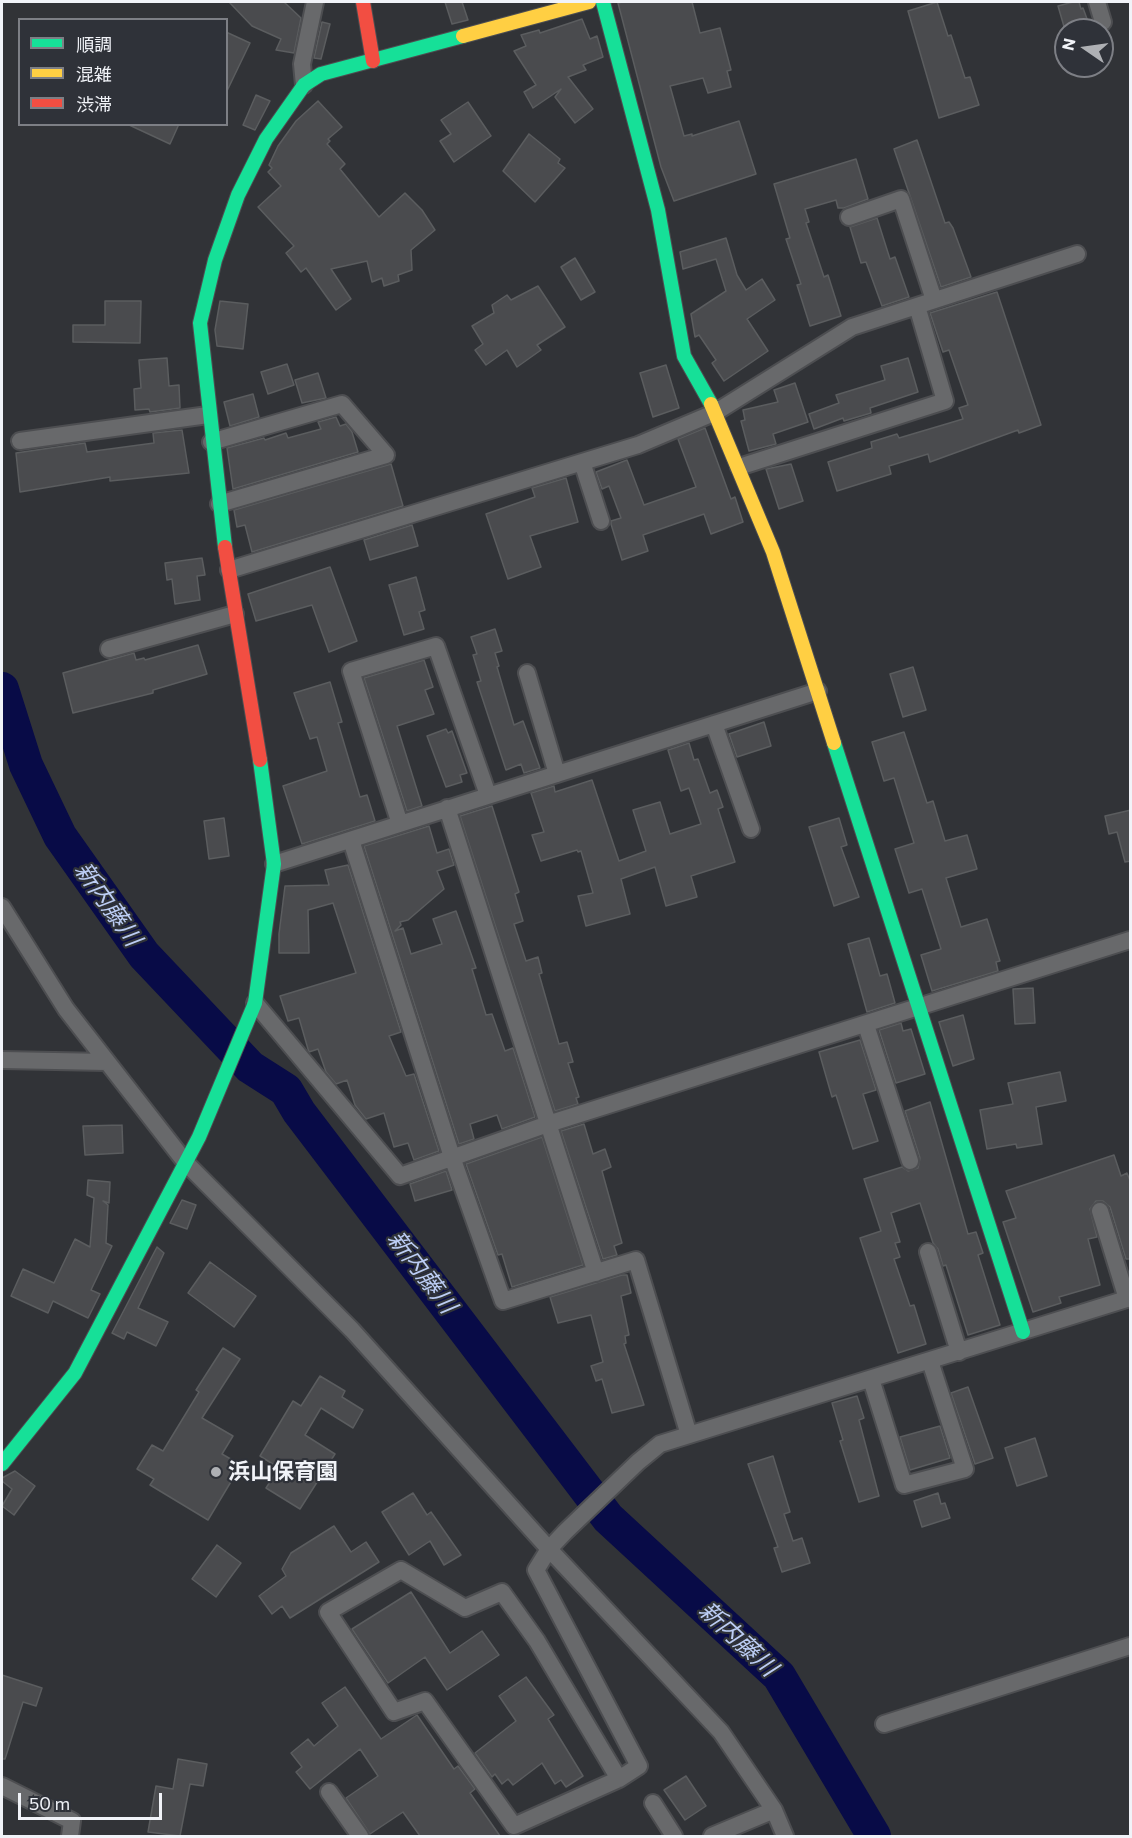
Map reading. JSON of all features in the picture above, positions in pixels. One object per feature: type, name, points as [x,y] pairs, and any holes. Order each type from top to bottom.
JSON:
[{"type":"street","points":[[304,85],[302,64],[315,2]]},
{"type":"street","points":[[363,2],[373,60]]},
{"type":"street","points":[[2,1464],[75,1373],[199,1137],[255,1003],[274,864],[268,803],[235,614],[219,504],[200,323],[215,260],[238,195],[266,139],[304,85],[321,74],[589,2]]},
{"type":"street","points":[[603,2],[658,210],[684,356],[716,412],[773,552],[1023,1332]]},
{"type":"street","points":[[1097,2],[1102,18]]},
{"type":"street","points":[[849,217],[901,199],[934,300]]},
{"type":"street","points":[[229,570],[638,445],[716,412],[852,327],[1077,254]]},
{"type":"street","points":[[739,467],[945,400],[917,306]]},
{"type":"street","points":[[211,442],[342,404],[386,455],[219,504]]},
{"type":"street","points":[[20,441],[208,415]]},
{"type":"street","points":[[582,462],[601,521]]},
{"type":"street","points":[[109,649],[235,614]]},
{"type":"street","points":[[400,824],[351,671],[436,646],[488,795]]},
{"type":"street","points":[[527,673],[556,774]]},
{"type":"street","points":[[274,864],[818,691]]},
{"type":"street","points":[[714,724],[751,829]]},
{"type":"street","points":[[447,808],[596,1273]]},
{"type":"street","points":[[351,840],[452,1157],[503,1300],[636,1260],[689,1435]]},
{"type":"street","points":[[2,907],[66,1009],[186,1163],[352,1330],[549,1549],[721,1732],[774,1810],[785,1836]]},
{"type":"street","points":[[255,1003],[400,1176],[548,1124],[1131,940]]},
{"type":"street","points":[[866,1025],[910,1161]]},
{"type":"street","points":[[2,1060],[106,1062]]},
{"type":"street","points":[[619,1779],[537,1641],[502,1592],[465,1608],[401,1570],[328,1612],[394,1712],[425,1701],[517,1831],[619,1779],[639,1766],[536,1570],[549,1549],[638,1462],[660,1444],[1129,1299],[1100,1210]]},
{"type":"street","points":[[928,1252],[959,1352]]},
{"type":"street","points":[[871,1379],[904,1485],[965,1469],[930,1361]]},
{"type":"street","points":[[884,1724],[1131,1646]]},
{"type":"street","points":[[2,1786],[72,1821],[70,1836]]},
{"type":"street","points":[[329,1792],[360,1836]]},
{"type":"street","points":[[653,1803],[674,1836]]},
{"type":"street","points":[[721,1835],[774,1810]]},
{"type":"building","points":[[229,2],[284,2],[301,18],[294,53],[276,50],[281,39],[252,26]]},
{"type":"building","points":[[445,2],[462,2],[468,20],[452,24]]},
{"type":"building","points":[[692,2],[700,33],[720,28],[731,70],[727,71],[731,87],[708,93],[703,78],[670,86],[684,136],[692,134],[692,136],[739,121],[756,174],[674,201],[661,167],[618,3]]},
{"type":"building","points":[[937,2],[965,78],[970,77],[979,105],[939,118],[908,11]]},
{"type":"building","points":[[1079,2],[1087,18],[1062,18],[1058,6]]},
{"type":"building","points":[[582,19],[590,39],[597,36],[603,57],[583,65],[586,70],[568,77],[593,109],[575,123],[555,97],[561,89],[533,108],[524,92],[536,85],[514,51],[526,46],[521,35],[539,30],[540,33]]},
{"type":"building","points":[[322,22],[330,24],[321,59],[314,58]]},
{"type":"building","points":[[228,33],[250,43],[228,89]]},
{"type":"building","points":[[256,95],[270,101],[255,130],[243,125]]},
{"type":"building","points":[[318,101],[342,127],[328,139],[330,141],[327,144],[345,164],[340,169],[379,217],[405,193],[422,210],[435,230],[411,250],[412,270],[398,275],[399,281],[384,286],[382,278],[372,282],[367,261],[331,269],[351,299],[336,310],[306,268],[301,272],[286,253],[294,246],[258,207],[281,186],[268,172],[272,168],[269,165],[278,146],[296,121]]},
{"type":"building","points":[[468,102],[491,136],[454,162],[440,141],[451,134],[441,120]]},
{"type":"building","points":[[131,126],[178,126],[170,144]]},
{"type":"building","points":[[529,134],[560,159],[558,163],[565,168],[535,202],[503,171]]},
{"type":"building","points":[[917,140],[945,223],[949,222],[953,228],[971,277],[941,287],[894,149]]},
{"type":"building","points":[[856,159],[868,199],[844,208],[838,208],[836,200],[805,209],[809,222],[806,223],[824,277],[828,275],[841,316],[810,326],[797,285],[801,284],[786,239],[790,238],[774,184]]},
{"type":"building","points":[[877,218],[890,259],[895,257],[909,297],[882,306],[866,262],[861,263],[850,227]]},
{"type":"building","points":[[726,238],[737,275],[746,290],[762,279],[775,300],[747,319],[768,351],[724,381],[712,363],[716,360],[699,335],[695,337],[691,314],[726,291],[716,259],[683,269],[680,252]]},
{"type":"building","points":[[575,258],[595,292],[581,300],[561,267]]},
{"type":"building","points":[[538,286],[565,327],[537,345],[541,350],[517,367],[507,350],[486,365],[475,350],[483,344],[472,326],[494,313],[492,305],[507,295],[511,300]]},
{"type":"building","points":[[997,292],[1041,425],[1019,433],[1018,430],[930,462],[928,454],[889,466],[891,474],[837,491],[828,462],[872,448],[871,442],[897,434],[899,438],[963,419],[959,408],[968,405],[949,350],[943,352],[930,313]]},
{"type":"building","points":[[105,301],[141,301],[140,343],[73,342],[73,325],[105,325]]},
{"type":"building","points":[[220,301],[248,304],[243,349],[217,346],[215,330]]},
{"type":"building","points":[[167,358],[169,386],[179,385],[180,408],[150,412],[149,409],[135,410],[134,389],[141,388],[139,360]]},
{"type":"building","points":[[908,358],[918,392],[870,408],[871,413],[844,421],[843,418],[814,429],[809,414],[839,403],[836,395],[885,380],[881,366]]},
{"type":"building","points":[[287,364],[294,385],[268,394],[261,372]]},
{"type":"building","points":[[666,365],[679,408],[653,417],[640,373]]},
{"type":"building","points":[[318,373],[326,398],[302,403],[295,380]]},
{"type":"building","points":[[795,383],[808,422],[773,434],[776,444],[749,451],[741,421],[745,420],[743,410],[778,402],[774,390]]},
{"type":"building","points":[[253,394],[259,417],[230,426],[224,402]]},
{"type":"building","points":[[336,417],[340,426],[346,424],[352,432],[358,452],[233,489],[227,448],[286,433],[288,438],[321,429],[318,422]]},
{"type":"building","points":[[705,428],[731,499],[735,497],[743,522],[711,534],[704,514],[643,535],[648,551],[622,560],[611,524],[611,521],[621,518],[609,486],[602,489],[596,472],[627,460],[644,505],[696,487],[678,439]]},
{"type":"building","points":[[182,430],[189,473],[110,481],[110,477],[20,492],[16,453],[85,443],[87,452],[154,443],[153,433]]},
{"type":"building","points":[[391,464],[403,506],[252,552],[245,525],[237,527],[234,510]]},
{"type":"building","points":[[791,464],[803,501],[779,509],[766,469]]},
{"type":"building","points":[[566,478],[578,522],[530,536],[541,567],[508,579],[486,514],[535,497],[532,488]]},
{"type":"building","points":[[412,525],[418,546],[370,560],[364,540]]},
{"type":"building","points":[[202,558],[205,575],[197,576],[200,600],[175,604],[172,579],[167,580],[165,563]]},
{"type":"building","points":[[330,567],[357,641],[329,652],[312,605],[256,621],[248,594]]},
{"type":"building","points":[[416,577],[425,610],[419,612],[424,629],[404,635],[389,585]]},
{"type":"building","points":[[495,629],[502,651],[495,653],[499,666],[497,667],[514,725],[523,721],[540,768],[524,773],[521,764],[506,770],[477,682],[481,681],[473,655],[477,654],[471,637]]},
{"type":"building","points":[[198,645],[207,674],[153,690],[153,693],[73,713],[63,673],[134,653],[136,660],[144,658],[145,660]]},
{"type":"building","points":[[424,660],[433,687],[425,690],[434,714],[397,726],[422,806],[407,811],[364,678]]},
{"type":"building","points":[[913,667],[926,710],[903,717],[890,674]]},
{"type":"building","points":[[330,682],[342,722],[338,723],[360,797],[367,795],[375,821],[302,844],[283,786],[327,771],[317,737],[310,739],[294,693]]},
{"type":"building","points":[[764,722],[771,746],[737,757],[729,734]]},
{"type":"building","points":[[446,729],[448,733],[452,731],[467,773],[460,775],[462,782],[446,787],[427,736]]},
{"type":"building","points":[[904,732],[927,803],[933,801],[945,841],[967,835],[977,869],[946,878],[961,927],[987,919],[1000,961],[996,962],[998,971],[932,991],[921,955],[941,949],[922,889],[909,893],[895,849],[914,843],[894,778],[884,781],[872,742]]},
{"type":"building","points":[[689,743],[694,760],[698,759],[710,793],[717,790],[723,807],[718,809],[735,862],[691,876],[697,897],[666,906],[655,867],[621,879],[630,914],[586,926],[578,896],[593,893],[581,851],[577,850],[541,861],[532,835],[544,832],[531,793],[554,786],[555,792],[592,780],[619,861],[646,851],[633,810],[660,802],[670,834],[701,824],[689,788],[681,791],[668,750]]},
{"type":"building","points":[[492,806],[519,892],[515,894],[523,921],[514,924],[526,961],[538,957],[542,973],[539,974],[559,1044],[567,1042],[573,1062],[568,1063],[579,1097],[576,1098],[578,1104],[555,1111],[460,816]]},
{"type":"building","points":[[1131,810],[1131,861],[1125,862],[1117,832],[1109,834],[1105,816]]},
{"type":"building","points":[[224,818],[229,856],[209,859],[204,821]]},
{"type":"building","points":[[839,818],[847,845],[841,847],[859,897],[834,906],[809,827]]},
{"type":"building","points":[[429,826],[437,853],[449,849],[454,865],[437,871],[444,889],[408,920],[400,922],[401,925],[395,931],[403,928],[411,954],[442,944],[433,919],[456,911],[476,968],[472,969],[486,1015],[492,1014],[505,1051],[513,1048],[535,1117],[502,1129],[497,1115],[470,1124],[474,1139],[459,1144],[364,846]]},
{"type":"building","points":[[348,865],[401,1032],[389,1036],[406,1076],[414,1074],[439,1151],[414,1160],[408,1143],[394,1147],[384,1113],[366,1119],[355,1105],[347,1080],[336,1084],[326,1072],[318,1049],[309,1052],[299,1018],[288,1021],[280,996],[356,973],[333,903],[308,910],[309,953],[279,953],[285,886],[329,885],[325,870]]},
{"type":"building","points":[[869,938],[880,976],[887,974],[895,1003],[867,1012],[848,944]]},
{"type":"building","points":[[1033,988],[1035,1023],[1015,1024],[1013,989]]},
{"type":"building","points":[[963,1015],[974,1059],[953,1066],[939,1022]]},
{"type":"building","points":[[901,1023],[903,1031],[911,1029],[925,1074],[896,1083],[879,1030]]},
{"type":"building","points":[[860,1040],[876,1090],[863,1094],[878,1141],[853,1149],[836,1095],[832,1097],[819,1052]]},
{"type":"building","points":[[1060,1072],[1066,1101],[1036,1107],[1042,1144],[1017,1148],[1016,1144],[987,1149],[980,1110],[1013,1104],[1008,1083]]},
{"type":"building","points":[[930,1102],[968,1234],[976,1232],[983,1253],[978,1255],[1000,1325],[968,1335],[946,1265],[943,1266],[938,1249],[933,1243],[920,1203],[891,1213],[900,1242],[895,1243],[900,1257],[894,1259],[910,1306],[914,1305],[926,1344],[898,1353],[860,1238],[881,1231],[864,1179],[902,1167],[908,1171],[918,1168],[920,1158],[905,1111]]},
{"type":"building","points":[[584,1124],[593,1154],[605,1149],[611,1167],[602,1171],[622,1243],[614,1246],[617,1255],[603,1259],[561,1131]]},
{"type":"building","points":[[122,1125],[123,1153],[85,1155],[83,1126]]},
{"type":"building","points":[[542,1137],[583,1265],[512,1287],[502,1254],[498,1255],[466,1164]]},
{"type":"building","points":[[1114,1155],[1121,1176],[1127,1173],[1131,1183],[1131,1259],[1126,1259],[1110,1207],[1103,1201],[1096,1201],[1090,1209],[1097,1237],[1088,1239],[1100,1285],[1059,1297],[1061,1303],[1033,1312],[1003,1222],[1016,1218],[1006,1191]]},
{"type":"building","points":[[446,1171],[452,1190],[415,1201],[410,1184]]},
{"type":"building","points":[[88,1180],[110,1182],[109,1203],[103,1201],[108,1205],[106,1243],[112,1246],[91,1290],[100,1294],[88,1318],[53,1301],[48,1313],[11,1296],[23,1269],[54,1283],[75,1239],[90,1247],[94,1198],[87,1195]]},
{"type":"building","points":[[182,1200],[196,1205],[187,1229],[170,1223]]},
{"type":"building","points":[[157,1247],[164,1253],[138,1308],[168,1322],[156,1346],[127,1332],[124,1339],[112,1333]]},
{"type":"building","points":[[210,1262],[256,1296],[234,1327],[188,1293]]},
{"type":"building","points":[[627,1275],[631,1293],[621,1296],[629,1335],[625,1336],[626,1343],[624,1344],[644,1405],[612,1413],[602,1379],[596,1381],[591,1366],[603,1362],[591,1315],[558,1323],[550,1297]]},
{"type":"building","points":[[223,1348],[240,1359],[202,1418],[233,1436],[222,1454],[241,1465],[208,1520],[150,1485],[154,1479],[137,1469],[152,1445],[163,1451],[199,1392],[196,1390]]},
{"type":"building","points":[[320,1376],[345,1391],[342,1397],[363,1410],[353,1428],[321,1408],[305,1435],[335,1454],[300,1509],[266,1488],[279,1468],[260,1456],[293,1401],[301,1406]]},
{"type":"building","points":[[968,1387],[993,1458],[975,1464],[951,1393]]},
{"type":"building","points":[[857,1396],[864,1418],[859,1420],[879,1496],[859,1502],[840,1441],[843,1440],[832,1403]]},
{"type":"building","points":[[940,1426],[950,1458],[910,1470],[900,1437]]},
{"type":"building","points":[[1035,1438],[1047,1476],[1017,1486],[1005,1448]]},
{"type":"building","points":[[773,1456],[790,1512],[784,1514],[793,1541],[802,1538],[810,1563],[782,1572],[774,1548],[778,1547],[748,1464]]},
{"type":"building","points":[[15,1471],[35,1486],[14,1515],[2,1506],[12,1489],[2,1481],[2,1478]]},
{"type":"building","points":[[413,1493],[427,1515],[431,1512],[461,1555],[444,1565],[430,1541],[409,1555],[382,1512]]},
{"type":"building","points":[[938,1493],[941,1504],[945,1503],[950,1518],[922,1527],[914,1501]]},
{"type":"building","points":[[334,1526],[351,1552],[366,1542],[379,1562],[290,1618],[282,1606],[272,1614],[259,1596],[286,1576],[282,1569],[291,1553]]},
{"type":"building","points":[[217,1545],[241,1563],[216,1597],[192,1579]]},
{"type":"building","points":[[411,1592],[450,1653],[482,1631],[499,1655],[447,1690],[425,1657],[388,1683],[352,1629]]},
{"type":"building","points":[[2,1675],[42,1688],[36,1706],[23,1702],[5,1759],[2,1759]]},
{"type":"building","points":[[526,1677],[554,1715],[548,1719],[583,1776],[566,1787],[561,1780],[555,1784],[542,1763],[513,1785],[508,1779],[502,1784],[495,1774],[492,1777],[475,1753],[516,1721],[499,1696]]},
{"type":"building","points":[[345,1687],[381,1739],[417,1715],[454,1769],[458,1766],[475,1789],[470,1793],[500,1836],[420,1836],[403,1812],[370,1834],[346,1798],[378,1776],[360,1749],[310,1789],[296,1772],[302,1767],[291,1753],[308,1739],[314,1746],[338,1726],[322,1703]]},
{"type":"building","points":[[178,1759],[207,1764],[203,1786],[190,1784],[180,1836],[148,1832],[156,1786],[173,1789]]},
{"type":"building","points":[[686,1776],[706,1806],[685,1820],[664,1790]]},
{"type":"waterway","name":"新内藤川","points":[[2,689],[26,765],[60,836],[144,955],[250,1067],[286,1090],[299,1112],[608,1518],[779,1676],[874,1836]]},
{"type":"traffic: fast","points":[[603,2],[658,210],[684,356],[711,404]]},
{"type":"traffic: fast","points":[[225,547],[200,323],[215,260],[238,195],[266,139],[304,85],[321,74],[463,36]]},
{"type":"traffic: fast","points":[[834,743],[1023,1332]]},
{"type":"traffic: fast","points":[[2,1464],[75,1373],[199,1137],[255,1003],[274,864],[260,760]]},
{"type":"traffic: slow","points":[[463,36],[589,2]]},
{"type":"traffic: slow","points":[[711,404],[773,552],[834,743]]},
{"type":"traffic: jam","points":[[363,2],[373,61]]},
{"type":"traffic: jam","points":[[225,547],[260,760]]},
{"type":"place","name":"浜山保育園","points":[[216,1472]]}]
